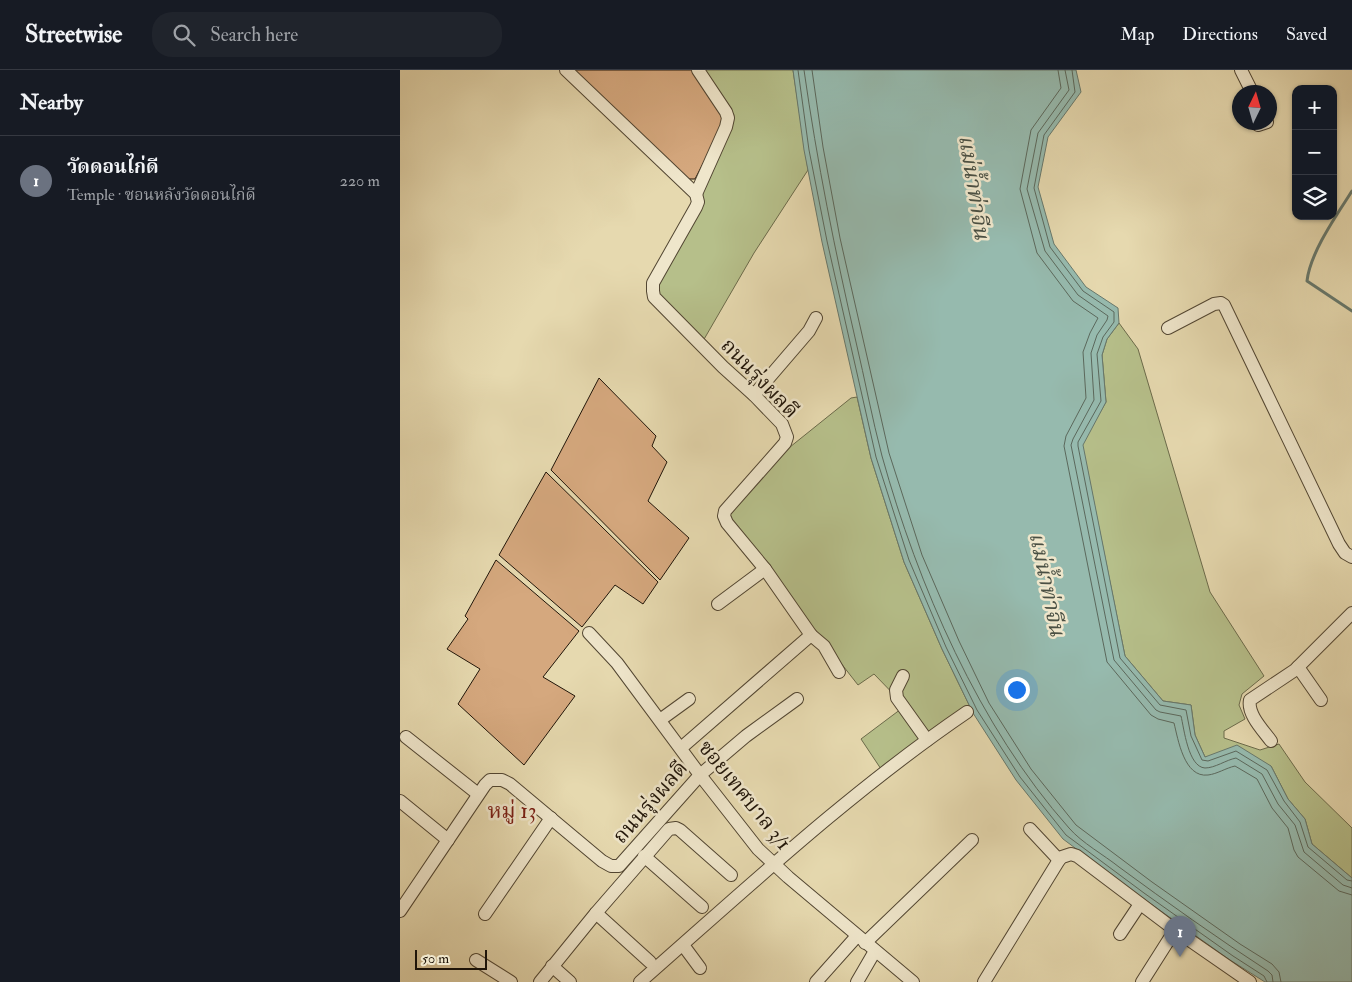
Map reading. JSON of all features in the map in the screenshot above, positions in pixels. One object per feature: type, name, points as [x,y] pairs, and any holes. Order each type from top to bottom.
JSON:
[{"type":"street","points":[[566,70],[696,194],[726,127],[728,118],[698,70]]},
{"type":"street","points":[[1241,70],[1248,85]]},
{"type":"street","name":"ถนนรุ่งผลดี","points":[[681,748],[811,635],[765,569],[727,523],[724,516],[725,511],[787,440],[784,427],[754,395],[656,300],[652,291],[655,280],[696,207],[698,202],[696,194]]},
{"type":"street","points":[[1168,328],[1214,304],[1221,303],[1224,306],[1339,544],[1345,553],[1352,557]]},
{"type":"street","points":[[754,395],[808,331],[816,318]]},
{"type":"street","points":[[718,604],[765,569]]},
{"type":"street","points":[[1272,741],[1253,715],[1249,702],[1252,698],[1298,667],[1352,613]]},
{"type":"street","name":"ซอยเทศบาล 3/1","points":[[589,633],[617,663],[758,848],[909,981]]},
{"type":"street","points":[[811,635],[824,646],[839,672]]},
{"type":"street","points":[[1298,667],[1321,700]]},
{"type":"street","points":[[903,676],[896,690],[897,698],[927,740]]},
{"type":"street","points":[[660,720],[689,699]]},
{"type":"street","name":"ถนนรุ่งผลดี","points":[[401,907],[478,794],[490,780],[502,780],[510,784],[602,861],[611,866],[619,866],[700,774],[746,736],[797,699]]},
{"type":"street","points":[[640,982],[774,864],[927,740],[967,712]]},
{"type":"street","points":[[406,737],[478,794]]},
{"type":"street","points":[[400,801],[448,840]]},
{"type":"street","points":[[485,914],[551,818]]},
{"type":"street","points":[[540,982],[644,856],[669,829],[676,828],[731,875]]},
{"type":"street","points":[[1030,829],[1059,860]]},
{"type":"street","points":[[816,982],[861,939],[972,840]]},
{"type":"street","points":[[984,982],[1059,860],[1071,854],[1077,856],[1175,930],[1250,982]]},
{"type":"street","points":[[644,856],[702,907]]},
{"type":"street","points":[[1120,934],[1140,904]]},
{"type":"street","points":[[596,913],[650,962]]},
{"type":"street","points":[[1142,982],[1175,930]]},
{"type":"street","points":[[682,945],[700,968]]},
{"type":"street","points":[[857,982],[875,951]]},
{"type":"street","points":[[476,960],[511,982]]},
{"type":"street","points":[[552,966],[570,982]]},
{"type":"green space","points":[[704,70],[793,70],[808,170],[754,253],[703,341],[658,299],[656,284],[702,202],[699,183],[734,115]]},
{"type":"green space","points":[[1119,323],[1138,349],[1210,592],[1264,676],[1242,694],[1239,705],[1245,719],[1224,731],[1224,738],[1260,750],[1279,744],[1305,782],[1352,828],[1352,878],[1312,844],[1305,819],[1288,799],[1271,766],[1205,757],[1195,735],[1191,705],[1163,701],[1125,656],[1082,444],[1106,402],[1102,355],[1107,339]]},
{"type":"green space","points":[[857,397],[871,458],[904,562],[942,649],[973,713],[881,769],[861,739],[905,706],[874,674],[858,685],[732,524],[730,513],[756,481],[790,447],[851,398]]},
{"type":"water","name":"แม่น้ำท่าจีน","points":[[793,70],[1076,70],[1081,92],[1048,137],[1038,187],[1054,244],[1086,287],[1118,308],[1119,323],[1107,339],[1102,355],[1106,402],[1083,445],[1125,656],[1163,701],[1191,705],[1195,735],[1205,757],[1237,745],[1271,766],[1288,799],[1305,819],[1312,844],[1352,878],[1352,982],[1265,982],[1230,960],[1141,897],[1063,839],[1016,780],[973,713],[942,649],[904,562],[871,458],[822,242],[804,150]]},
{"type":"building","points":[[573,70],[693,70],[725,121],[695,179],[689,179]]},
{"type":"building","points":[[599,378],[656,436],[652,446],[667,462],[648,501],[689,538],[660,580],[551,470]]},
{"type":"building","points":[[546,472],[658,582],[643,604],[615,585],[582,627],[499,555]]},
{"type":"building","points":[[496,560],[579,631],[543,677],[575,696],[524,765],[458,704],[480,669],[447,649],[468,619],[465,616]]},
{"type":"waterway","points":[[1352,191],[1318,247],[1307,281],[1352,311]]},
{"type":"place","name":"วัดดอนไก่ดี","points":[[1180,957]]},
{"type":"district","name":"หมู่ 13","points":[[512,810]]}]
